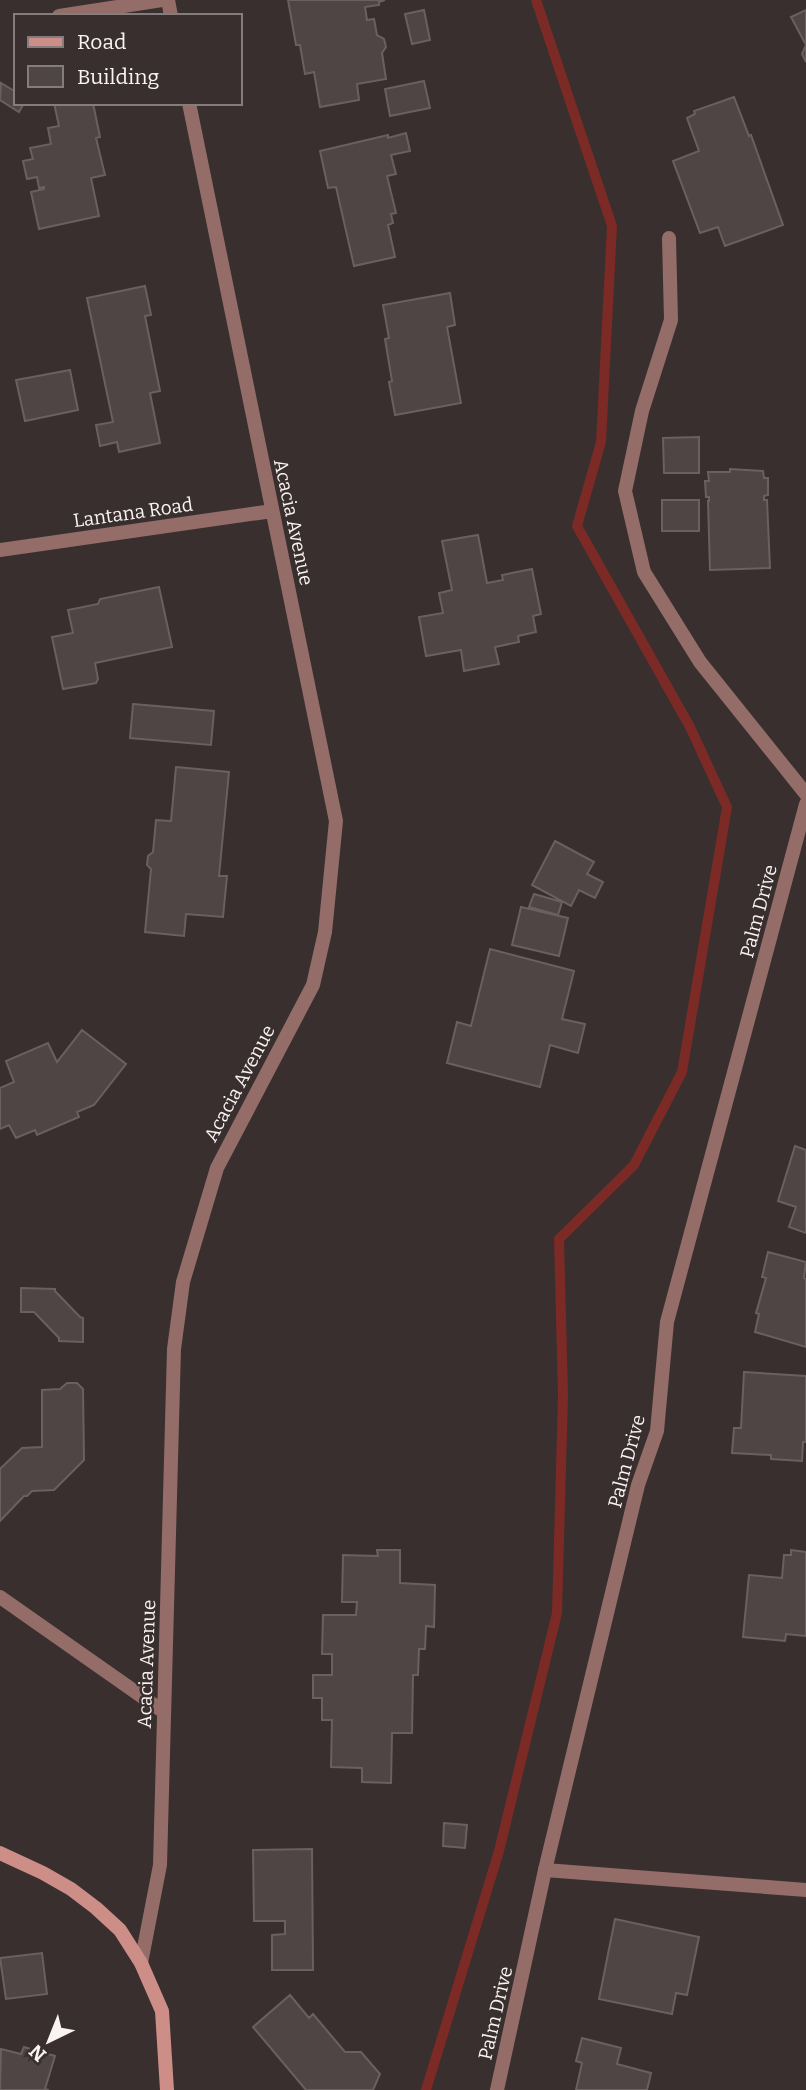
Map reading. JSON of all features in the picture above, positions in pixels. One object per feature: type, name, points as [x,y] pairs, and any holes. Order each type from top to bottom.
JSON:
[{"type":"street","points":[[72,14],[162,0]]},
{"type":"street","name":"Acacia Avenue","points":[[141,1963],[160,1865],[174,1349],[183,1282],[217,1168],[313,985],[325,932],[336,821],[189,105]]},
{"type":"street","points":[[669,239],[671,320],[642,411],[625,491],[644,572],[699,662],[806,794]]},
{"type":"street","name":"Lantana Road","points":[[0,550],[272,511]]},
{"type":"street","name":"Palm Drive","points":[[497,2090],[545,1870],[638,1485],[657,1431],[667,1322],[806,804]]},
{"type":"street","points":[[0,1597],[164,1712]]},
{"type":"street","points":[[0,1853],[71,1889],[120,1930],[141,1963],[162,2011],[167,2090]]},
{"type":"street","points":[[545,1870],[806,1890]]},
{"type":"building","points":[[288,0],[385,0],[379,2],[379,5],[365,7],[367,20],[374,19],[377,35],[384,39],[386,47],[382,53],[386,79],[357,84],[359,100],[320,107],[314,72],[305,74],[300,45],[296,45]]},
{"type":"building","points":[[424,10],[430,40],[412,44],[405,14]]},
{"type":"building","points":[[806,10],[806,45],[791,17]]},
{"type":"building","points":[[806,45],[806,62],[802,54]]},
{"type":"building","points":[[424,81],[430,108],[390,116],[385,89]]},
{"type":"building","points":[[1,83],[14,91],[14,105],[23,105],[19,112],[0,100]]},
{"type":"building","points":[[734,97],[749,136],[751,135],[783,225],[725,246],[718,227],[700,233],[673,161],[699,151],[687,118],[695,114],[694,111]]},
{"type":"building","points":[[54,105],[93,105],[100,137],[96,138],[105,175],[91,178],[99,216],[39,229],[31,192],[44,187],[39,188],[37,177],[27,179],[23,161],[33,159],[30,148],[51,144],[48,128],[59,126]]},
{"type":"building","points":[[406,133],[410,151],[391,155],[396,174],[387,176],[396,213],[391,214],[393,223],[388,225],[395,257],[354,266],[336,187],[328,188],[320,151]]},
{"type":"building","points":[[145,286],[151,315],[145,316],[160,391],[150,393],[160,443],[119,452],[117,442],[100,446],[96,425],[113,422],[87,298]]},
{"type":"building","points":[[450,293],[455,325],[447,327],[461,403],[395,415],[385,339],[389,338],[383,305]]},
{"type":"building","points":[[70,370],[78,410],[25,421],[16,380]]},
{"type":"building","points":[[699,437],[699,473],[664,473],[663,438]]},
{"type":"building","points":[[730,469],[763,471],[764,478],[768,478],[768,495],[764,496],[764,500],[767,500],[770,568],[710,570],[709,497],[706,497],[705,481],[709,481],[708,472],[730,472]]},
{"type":"building","points":[[662,500],[699,500],[699,531],[662,531]]},
{"type":"building","points":[[478,535],[487,583],[503,580],[502,575],[532,569],[541,614],[533,616],[536,632],[518,636],[519,642],[495,647],[499,664],[464,671],[461,650],[426,656],[419,617],[443,613],[439,593],[452,590],[442,541]]},
{"type":"building","points":[[159,587],[172,647],[95,663],[98,679],[96,683],[63,689],[52,637],[73,633],[68,610],[98,604],[100,599]]},
{"type":"building","points":[[133,704],[214,711],[211,745],[130,738]]},
{"type":"building","points":[[176,767],[229,772],[219,876],[227,876],[223,917],[186,914],[184,936],[145,932],[151,869],[147,865],[148,856],[153,852],[156,820],[171,821]]},
{"type":"building","points":[[555,841],[594,862],[587,874],[603,882],[595,898],[579,890],[571,906],[532,885]]},
{"type":"building","points":[[534,894],[562,902],[558,915],[529,907]]},
{"type":"building","points":[[521,907],[568,918],[559,956],[512,945]]},
{"type":"building","points":[[490,949],[574,971],[562,1019],[585,1024],[578,1053],[550,1045],[540,1087],[447,1063],[457,1022],[471,1026]]},
{"type":"building","points":[[82,1030],[126,1064],[94,1105],[77,1112],[79,1117],[37,1135],[35,1130],[16,1138],[9,1125],[0,1129],[0,1088],[14,1082],[6,1061],[48,1043],[57,1062]]},
{"type":"building","points":[[795,1146],[806,1150],[806,1233],[789,1227],[796,1207],[778,1201]]},
{"type":"building","points":[[768,1252],[806,1262],[806,1347],[755,1332],[759,1314],[756,1313],[766,1278],[762,1277]]},
{"type":"building","points":[[21,1288],[55,1289],[83,1318],[83,1342],[59,1341],[34,1312],[21,1312]]},
{"type":"building","points":[[744,1372],[806,1376],[806,1442],[803,1442],[802,1461],[771,1459],[771,1455],[732,1453],[734,1428],[741,1428]]},
{"type":"building","points":[[67,1383],[77,1383],[83,1389],[84,1460],[54,1490],[32,1491],[0,1521],[0,1469],[22,1448],[42,1447],[42,1390],[60,1389]]},
{"type":"building","points":[[377,1550],[400,1550],[400,1583],[435,1585],[434,1627],[426,1626],[425,1649],[419,1649],[418,1675],[413,1675],[412,1733],[392,1733],[391,1783],[362,1782],[362,1768],[331,1767],[332,1720],[322,1720],[322,1698],[313,1698],[313,1675],[332,1675],[332,1654],[322,1654],[323,1615],[356,1615],[357,1602],[342,1602],[343,1555],[378,1556]]},
{"type":"building","points":[[791,1550],[806,1552],[806,1636],[786,1634],[785,1641],[743,1637],[749,1575],[782,1578],[784,1555],[791,1555]]},
{"type":"building","points":[[444,1823],[467,1825],[465,1848],[443,1846]]},
{"type":"building","points":[[312,1849],[313,1970],[272,1970],[272,1935],[285,1934],[285,1921],[254,1921],[253,1850]]},
{"type":"building","points":[[615,1919],[699,1937],[687,1995],[676,1993],[672,2014],[599,1999]]},
{"type":"building","points":[[42,1953],[47,1994],[6,1999],[0,1958]]},
{"type":"building","points":[[290,1995],[309,2018],[313,2014],[345,2052],[361,2052],[380,2074],[373,2090],[306,2090],[253,2027]]},
{"type":"building","points":[[582,2038],[621,2048],[617,2064],[651,2073],[647,2090],[576,2090],[582,2063],[576,2061]]},
{"type":"building","points":[[24,2047],[55,2056],[45,2089],[49,2090],[0,2090],[1,2049],[21,2054]]},
{"type":"waterway","points":[[426,2090],[499,1851],[557,1613],[563,1395],[559,1239],[634,1165],[682,1072],[727,807],[690,727],[577,526],[601,442],[612,226],[536,0]]}]
